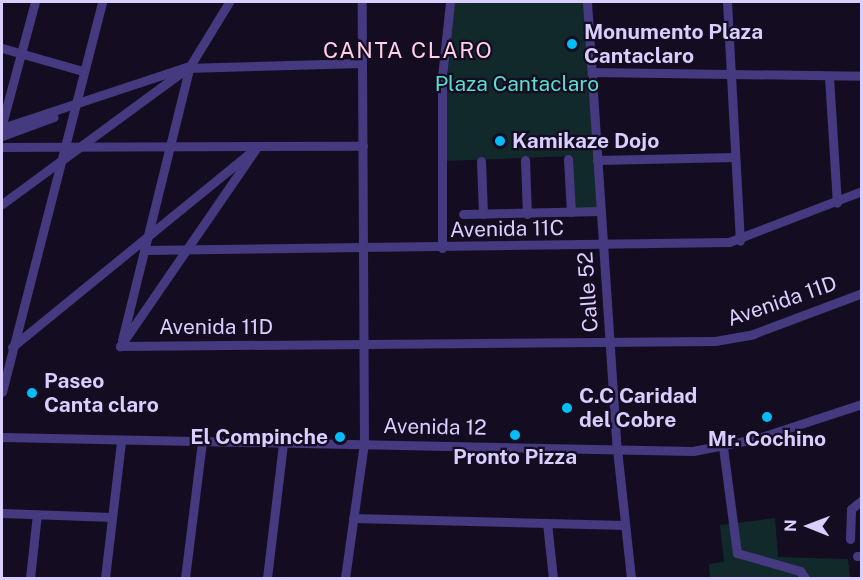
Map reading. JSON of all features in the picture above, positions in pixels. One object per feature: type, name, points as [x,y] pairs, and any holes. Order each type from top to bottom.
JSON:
[{"type":"street","points":[[2,126],[35,2]]},
{"type":"street","points":[[2,392],[61,149],[102,2]]},
{"type":"street","points":[[120,346],[190,66],[229,2]]},
{"type":"street","points":[[345,579],[364,443],[366,344],[362,2]]},
{"type":"street","points":[[442,248],[442,77],[450,2]]},
{"type":"street","name":"Calle 52","points":[[587,2],[617,449],[631,579]]},
{"type":"street","points":[[727,2],[740,241]]},
{"type":"street","points":[[2,48],[83,71]]},
{"type":"street","points":[[2,126],[190,66],[362,63]]},
{"type":"street","points":[[2,136],[190,66]]},
{"type":"street","points":[[2,204],[190,66]]},
{"type":"street","points":[[592,72],[731,72],[829,77],[861,76]]},
{"type":"street","points":[[829,77],[837,203]]},
{"type":"street","points":[[2,147],[61,149],[363,146]]},
{"type":"street","points":[[12,347],[257,147]]},
{"type":"street","name":"Avenida 11D","points":[[120,346],[257,147]]},
{"type":"street","points":[[597,160],[735,157]]},
{"type":"street","points":[[568,159],[571,212]]},
{"type":"street","points":[[525,160],[527,214]]},
{"type":"street","points":[[481,161],[483,214]]},
{"type":"street","name":"Avenida 11C","points":[[144,250],[364,244],[442,248],[603,246],[740,241],[837,203],[861,191]]},
{"type":"street","points":[[463,214],[601,211]]},
{"type":"street","name":"Avenida 11D","points":[[120,346],[734,339],[861,293]]},
{"type":"street","name":"Avenida 12","points":[[2,437],[617,449],[723,447],[861,404]]},
{"type":"street","points":[[105,579],[121,441]]},
{"type":"street","points":[[184,579],[202,442]]},
{"type":"street","points":[[267,579],[283,443]]},
{"type":"street","points":[[723,447],[737,553],[800,572],[805,579]]},
{"type":"street","points":[[850,539],[851,509],[861,500]]},
{"type":"street","points":[[2,513],[112,517]]},
{"type":"street","points":[[30,579],[37,514]]},
{"type":"street","points":[[353,518],[625,525]]},
{"type":"street","points":[[548,523],[553,579]]},
{"type":"green space","name":"Plaza Cantaclaro","points":[[451,2],[586,2],[598,210],[573,210],[570,156],[444,161]]},
{"type":"green space","points":[[775,518],[778,557],[848,559],[850,578],[710,578],[709,564],[724,562],[720,525]]},
{"type":"place","name":"Monumento Plaza Cantaclaro","points":[[572,44]]},
{"type":"place","name":"Kamikaze Dojo","points":[[500,141]]},
{"type":"place","name":"Paseo Canta claro","points":[[32,393]]},
{"type":"place","name":"C.C Caridad del Cobre","points":[[567,408]]},
{"type":"place","name":"Mr. Cochino","points":[[767,417]]},
{"type":"place","name":"Pronto Pizza","points":[[515,435]]},
{"type":"place","name":"El Compinche","points":[[340,437]]},
{"type":"district","name":"CANTA CLARO","points":[[408,51]]}]
